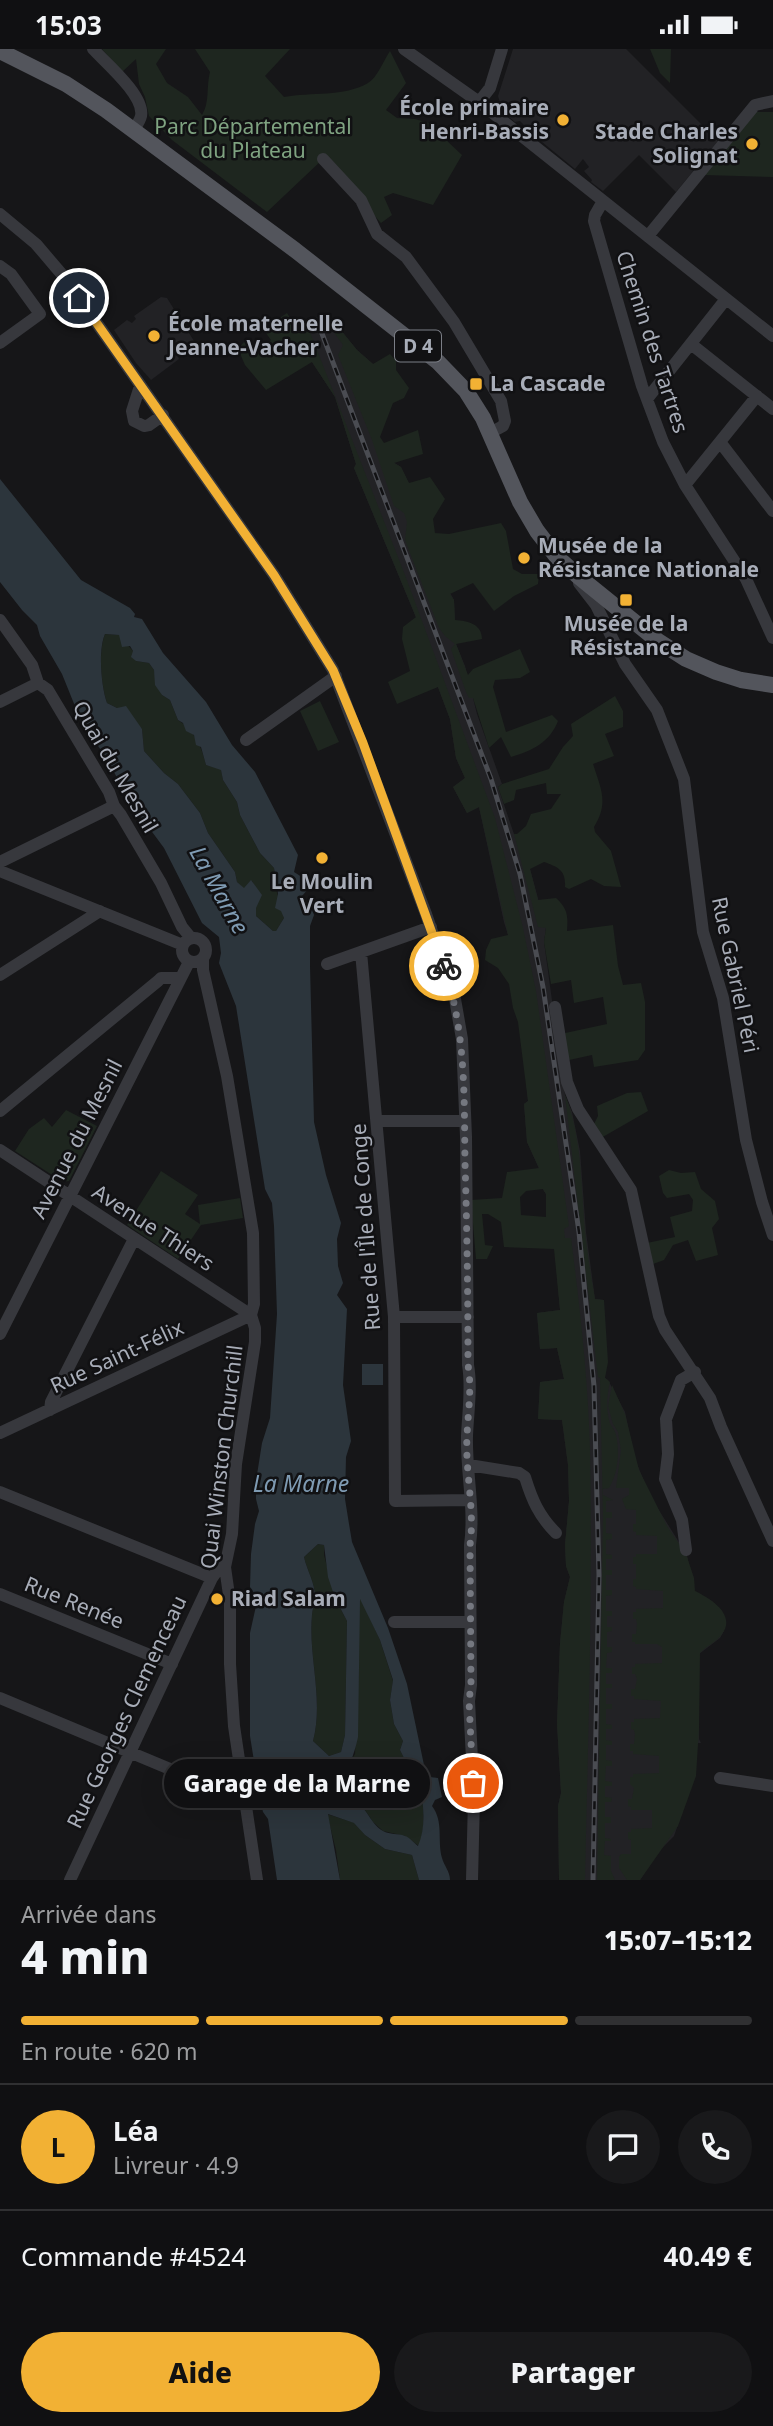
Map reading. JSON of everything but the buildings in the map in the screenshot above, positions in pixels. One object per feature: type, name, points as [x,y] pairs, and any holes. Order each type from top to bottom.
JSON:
[{"type":"main road","name":"D 4","points":[[16,49],[78,80],[438,362],[466,391],[495,431],[520,502],[557,557],[689,652],[719,666],[773,675]]},
{"type":"main road","name":"D 4","points":[[0,51],[66,84],[136,126]]},
{"type":"main road","name":"D 4","points":[[581,574],[658,641],[686,659],[741,680],[773,685]]},
{"type":"street","points":[[93,49],[137,96],[141,107],[136,126]]},
{"type":"street","points":[[404,49],[479,102],[773,336]]},
{"type":"street","points":[[479,102],[490,88],[502,49]]},
{"type":"street","points":[[648,236],[755,105],[773,101]]},
{"type":"street","points":[[323,159],[361,200],[377,234],[406,257],[454,322],[501,401],[505,421],[503,426],[495,431]]},
{"type":"street","name":"Chemin des Tartres","points":[[603,201],[594,221],[647,399],[663,442],[685,485],[740,569],[773,638]]},
{"type":"street","points":[[0,214],[36,244],[53,263],[274,575],[335,676],[430,927],[454,999],[460,1026],[463,1062],[471,1378],[467,1435],[472,1528],[469,1701],[474,1798],[472,1880]]},
{"type":"street","points":[[0,266],[11,274],[40,314],[0,343]]},
{"type":"street","points":[[647,399],[726,299]]},
{"type":"street","points":[[691,344],[755,399],[773,409]]},
{"type":"street","points":[[139,386],[132,411],[134,421],[138,425],[149,425],[163,415]]},
{"type":"street","points":[[685,485],[755,399]]},
{"type":"street","points":[[720,442],[773,511]]},
{"type":"street","name":"Rue Gabriel Péri","points":[[581,574],[580,584],[596,605],[625,664],[647,693],[667,731],[687,792],[703,932],[723,998],[746,1140],[773,1234]]},
{"type":"street","name":"Quai du Mesnil","points":[[0,620],[32,665],[38,683],[48,690],[109,792],[114,806],[161,883],[183,927],[187,942]]},
{"type":"street","points":[[246,740],[335,676]]},
{"type":"street","points":[[0,702],[38,683]]},
{"type":"street","points":[[0,862],[114,806]]},
{"type":"street","points":[[0,871],[187,942],[199,939],[205,944],[207,952],[203,959],[197,963],[189,962],[182,953],[187,942]]},
{"type":"street","points":[[0,975],[100,911]]},
{"type":"street","points":[[327,964],[430,927]]},
{"type":"street","name":"Rue de l'Île de Conge","points":[[362,952],[394,1317],[396,1501],[470,1500]]},
{"type":"street","name":"Quai Winston Churchill","points":[[203,959],[202,970],[227,1076],[253,1233],[254,1304],[251,1315],[255,1342],[236,1464],[232,1534],[225,1567],[230,1589],[230,1664],[234,1725],[257,1880]]},
{"type":"street","name":"Avenue du Mesnil","points":[[0,1334],[189,962]]},
{"type":"street","points":[[0,1111],[161,978],[179,978]]},
{"type":"street","points":[[555,1007],[567,1082],[578,1108],[631,1190],[659,1316],[665,1330],[710,1398],[720,1427],[773,1541]]},
{"type":"street","points":[[378,1121],[464,1121]]},
{"type":"street","name":"Avenue Thiers","points":[[0,1150],[251,1315]]},
{"type":"street","points":[[50,1410],[51,1402],[134,1239]]},
{"type":"street","name":"Rue Saint-Félix","points":[[0,1433],[251,1315]]},
{"type":"street","points":[[394,1317],[468,1317]]},
{"type":"street","points":[[686,1550],[682,1520],[665,1479],[668,1454],[666,1419],[681,1380],[695,1372]]},
{"type":"street","points":[[469,1465],[519,1473],[525,1477],[533,1502],[542,1518],[556,1533]]},
{"type":"street","points":[[0,1492],[212,1578]]},
{"type":"street","name":"Rue Georges Clemenceau","points":[[70,1880],[212,1578],[219,1568],[225,1567]]},
{"type":"street","name":"Rue Renée","points":[[0,1594],[172,1664]]},
{"type":"street","points":[[394,1622],[470,1622]]},
{"type":"street","points":[[0,1698],[237,1797],[243,1796]]},
{"type":"street","points":[[720,1778],[773,1786]]},
{"type":"shaded area","points":[[513,49],[626,49],[718,141],[676,192],[639,155],[603,191],[591,182],[584,171],[589,167],[583,159],[575,169],[520,121],[515,122],[503,112],[498,96]]},
{"type":"shaded area","name":"École maternelle Jeanne-Vacher","points":[[161,297],[167,298],[194,341],[177,355],[179,359],[151,380],[114,330],[127,320],[132,323],[136,319],[134,316]]},
{"type":"shaded area","points":[[327,313],[357,350],[373,364],[363,407],[393,462],[401,467],[413,492],[430,557],[454,600],[456,644],[502,784],[498,787],[514,834],[523,843],[546,928],[544,942],[565,1095],[572,1112],[580,1151],[586,1232],[595,1299],[604,1300],[605,1378],[625,1412],[635,1459],[650,1496],[687,1555],[694,1592],[712,1601],[722,1611],[725,1620],[720,1638],[699,1654],[701,1743],[684,1743],[695,1776],[674,1836],[660,1850],[640,1880],[559,1880],[558,1806],[561,1793],[557,1724],[560,1643],[564,1602],[570,1577],[566,1566],[565,1545],[569,1501],[568,1465],[562,1420],[538,1419],[540,1382],[564,1379],[557,1348],[540,1349],[537,1313],[560,1310],[554,1241],[546,1217],[546,1194],[542,1188],[541,1173],[527,1142],[524,1104],[528,1101],[514,954],[504,922],[479,807],[467,813],[453,787],[465,778],[456,758],[450,719],[425,653],[422,632],[354,468],[356,464],[335,397],[312,362],[295,327]]},
{"type":"green space","name":"Parc Départemental du Plateau","points":[[102,49],[166,49],[156,64],[167,83],[188,97],[202,115],[206,105],[210,72],[195,49],[290,49],[265,76],[284,97],[338,92],[359,87],[374,77],[390,51],[406,83],[386,110],[397,118],[415,119],[436,125],[446,140],[462,155],[433,205],[393,193],[384,197],[392,215],[381,223],[323,159],[267,212],[172,140],[149,116],[139,84],[136,59],[122,72]]},
{"type":"green space","points":[[650,49],[671,49],[670,83],[660,73]]},
{"type":"green space","name":"Stade Charles Solignat","points":[[756,112],[773,112],[773,177],[704,175]]},
{"type":"green space","points":[[287,313],[296,327],[327,313],[357,350],[373,364],[390,354],[396,361],[396,370],[409,388],[404,398],[393,403],[380,437],[384,443],[418,430],[423,454],[394,463],[401,467],[409,483],[430,477],[445,499],[433,519],[435,533],[449,534],[501,523],[506,531],[513,569],[522,574],[539,574],[538,584],[514,596],[494,611],[473,583],[450,594],[454,600],[455,620],[473,624],[481,634],[482,639],[456,644],[468,675],[473,669],[520,649],[530,672],[520,678],[495,680],[493,687],[506,732],[552,715],[558,721],[550,735],[539,745],[511,757],[501,737],[489,748],[473,698],[469,698],[466,692],[451,649],[455,644],[439,628],[405,540],[407,522],[404,513],[394,506],[372,440],[338,355],[343,345],[325,320],[308,327],[405,575],[495,818],[536,991],[569,1226],[564,1229],[565,1238],[571,1238],[589,1423],[591,1611],[585,1880],[559,1880],[558,1806],[561,1793],[557,1724],[560,1643],[564,1602],[570,1577],[566,1566],[565,1545],[569,1501],[568,1465],[562,1420],[538,1419],[540,1382],[564,1379],[557,1348],[540,1349],[537,1313],[560,1310],[554,1249],[504,1247],[501,1222],[488,1214],[482,1214],[485,1245],[493,1246],[487,1259],[476,1259],[471,1200],[502,1198],[507,1172],[539,1168],[527,1142],[524,1104],[528,1101],[518,1022],[509,984],[498,968],[485,960],[491,939],[508,935],[479,807],[467,813],[453,787],[465,778],[456,758],[450,719],[438,687],[397,704],[388,682],[410,671],[402,639],[403,627],[416,617],[354,468],[356,464],[335,397],[312,362],[266,390],[245,365],[238,349],[244,342],[255,350],[271,340],[263,329]],"holes":[[[543,1189],[546,1194],[546,1217],[521,1215],[520,1197],[526,1191]]]},
{"type":"green space","points":[[105,634],[119,635],[133,651],[136,661],[149,663],[162,695],[170,700],[178,720],[189,729],[196,740],[206,765],[221,769],[223,780],[237,802],[240,815],[260,853],[274,868],[275,885],[284,918],[276,931],[256,916],[256,889],[252,881],[244,889],[237,882],[235,872],[208,833],[200,813],[178,784],[144,751],[142,729],[107,703],[101,669]]},
{"type":"green space","points":[[615,696],[623,711],[623,727],[605,734],[614,756],[593,764],[602,796],[601,811],[594,827],[611,851],[621,887],[604,886],[591,879],[569,889],[565,887],[560,870],[553,866],[544,862],[530,869],[538,900],[556,898],[565,909],[567,931],[613,925],[623,985],[641,983],[645,1002],[645,1050],[638,1060],[594,1067],[592,1055],[560,1062],[556,1035],[607,1024],[603,997],[574,1003],[571,980],[551,984],[544,942],[546,928],[538,927],[514,834],[526,826],[531,814],[551,809],[561,794],[547,794],[546,783],[516,790],[514,800],[504,804],[498,787],[549,769],[573,736],[571,724]]},
{"type":"green space","points":[[320,701],[339,742],[318,751],[300,711]]},
{"type":"green space","points":[[641,1092],[648,1111],[601,1138],[594,1124],[598,1116],[597,1106],[627,1093]]},
{"type":"green space","points":[[565,1095],[578,1144],[586,1238],[595,1299],[604,1300],[608,1362],[605,1378],[610,1382],[607,1410],[618,1448],[614,1476],[609,1488],[603,1489],[603,1495],[613,1500],[606,1501],[606,1512],[612,1512],[612,1518],[606,1518],[606,1533],[612,1534],[612,1539],[606,1540],[606,1554],[612,1555],[612,1559],[606,1559],[606,1570],[612,1570],[612,1575],[606,1575],[606,1590],[612,1590],[612,1595],[606,1596],[606,1611],[612,1611],[612,1616],[607,1616],[607,1627],[612,1627],[612,1631],[607,1632],[607,1647],[612,1647],[612,1652],[607,1653],[606,1668],[612,1668],[612,1673],[606,1673],[606,1684],[612,1684],[612,1688],[606,1688],[606,1704],[612,1704],[612,1709],[606,1709],[606,1724],[612,1725],[612,1729],[606,1729],[606,1740],[612,1741],[612,1745],[606,1745],[606,1760],[612,1761],[612,1766],[606,1766],[605,1781],[612,1782],[612,1786],[605,1786],[605,1797],[612,1798],[611,1802],[605,1802],[605,1817],[611,1817],[611,1823],[605,1823],[605,1838],[611,1841],[605,1841],[604,1855],[611,1856],[611,1871],[615,1880],[597,1880],[603,1516],[600,1378]]},
{"type":"green space","points":[[66,1110],[97,1126],[69,1181],[63,1182],[15,1151],[29,1129],[44,1118],[52,1127]]},
{"type":"green space","points":[[669,1170],[695,1172],[701,1189],[715,1201],[719,1219],[712,1228],[718,1255],[696,1261],[688,1240],[673,1245],[664,1260],[653,1264],[647,1243],[675,1237],[670,1217],[692,1211],[693,1200],[689,1194],[667,1198],[663,1193],[659,1176]]},
{"type":"green space","points":[[161,1171],[198,1195],[185,1214],[200,1224],[198,1205],[240,1198],[243,1218],[201,1225],[178,1259],[127,1225]]},
{"type":"green space","points":[[612,1385],[625,1414],[639,1470],[667,1526],[686,1554],[694,1578],[695,1591],[719,1608],[726,1620],[726,1627],[720,1637],[700,1653],[696,1776],[678,1826],[640,1880],[627,1880],[619,1868],[621,1854],[631,1854],[628,1832],[631,1832],[631,1829],[652,1828],[652,1810],[631,1810],[628,1806],[628,1799],[632,1799],[634,1788],[630,1784],[630,1777],[633,1777],[633,1774],[659,1773],[659,1756],[633,1754],[633,1751],[630,1751],[635,1734],[631,1729],[631,1722],[634,1722],[634,1719],[660,1718],[661,1701],[634,1699],[634,1696],[631,1696],[631,1689],[635,1689],[637,1679],[635,1674],[632,1674],[632,1667],[635,1667],[635,1664],[662,1663],[662,1647],[657,1644],[632,1642],[632,1634],[636,1634],[637,1624],[636,1619],[633,1619],[633,1612],[636,1612],[636,1609],[663,1608],[663,1591],[636,1589],[633,1586],[636,1564],[633,1564],[633,1557],[636,1557],[636,1554],[657,1554],[657,1536],[636,1535],[633,1524],[636,1524],[636,1510],[626,1509],[622,1499],[629,1495],[629,1488],[616,1488],[621,1450],[618,1432],[608,1406]]},
{"type":"green space","points":[[318,1544],[324,1545],[335,1598],[347,1621],[345,1735],[341,1752],[329,1756],[313,1741],[317,1709],[311,1631],[315,1593],[304,1557]]},
{"type":"green space","points":[[361,1599],[380,1640],[393,1681],[390,1700],[394,1724],[403,1741],[400,1750],[405,1760],[405,1776],[411,1780],[419,1780],[424,1821],[419,1846],[405,1836],[383,1831],[361,1804],[346,1802],[339,1795],[347,1767],[355,1754],[359,1663],[358,1602]]},
{"type":"green space","points":[[327,1814],[355,1823],[365,1835],[385,1849],[412,1855],[419,1880],[340,1880]]},
{"type":"water","name":"La Marne","points":[[0,479],[81,580],[130,608],[135,614],[134,617],[142,619],[163,653],[206,702],[232,745],[255,772],[298,855],[294,872],[305,879],[309,888],[302,896],[305,903],[310,900],[314,915],[310,926],[310,966],[314,1122],[341,1223],[337,1239],[338,1266],[343,1283],[337,1295],[347,1309],[343,1385],[351,1441],[346,1457],[345,1499],[352,1542],[388,1628],[407,1684],[424,1765],[430,1777],[438,1778],[442,1797],[435,1800],[432,1806],[438,1818],[441,1851],[450,1880],[419,1880],[412,1855],[385,1849],[365,1835],[354,1823],[328,1814],[340,1880],[277,1880],[268,1819],[260,1799],[250,1736],[250,1633],[256,1606],[250,1587],[251,1554],[259,1511],[256,1481],[262,1443],[270,1418],[277,1314],[274,1226],[272,1203],[265,1189],[236,1006],[219,963],[219,937],[202,923],[164,848],[130,802],[107,759],[81,721],[62,674],[40,636],[37,625],[0,582]],"holes":[[[105,634],[119,635],[122,647],[130,646],[133,651],[131,657],[136,661],[149,663],[154,670],[155,685],[162,695],[170,700],[186,731],[194,735],[206,765],[221,770],[223,780],[237,802],[240,815],[260,853],[274,868],[278,894],[275,908],[281,911],[284,918],[276,931],[256,916],[256,908],[262,895],[251,880],[244,888],[237,882],[235,872],[208,833],[200,813],[178,784],[144,751],[142,729],[126,706],[117,708],[107,703],[101,668]],[[318,1544],[324,1545],[328,1577],[347,1621],[345,1735],[341,1752],[329,1756],[313,1741],[317,1709],[311,1631],[315,1593],[304,1557]],[[360,1599],[380,1640],[393,1680],[390,1700],[394,1724],[403,1741],[400,1750],[405,1760],[405,1776],[411,1780],[419,1780],[423,1821],[418,1846],[407,1837],[383,1831],[363,1808],[353,1802],[346,1802],[339,1795],[358,1737]]]},
{"type":"water","points":[[362,1364],[383,1364],[383,1385],[362,1385]]},
{"type":"railway","points":[[318,323],[491,779],[520,874],[543,987],[579,1232],[594,1386],[599,1575],[593,1880]]},
{"type":"way so far","points":[[444,966],[462,1039],[466,1137],[468,1365],[471,1378],[467,1435],[472,1528],[469,1701],[473,1783]]},
{"type":"place","name":"École primaire Henri-Bassis","points":[[563,120]]},
{"type":"place","name":"Stade Charles Solignat","points":[[752,144]]},
{"type":"place","name":"École maternelle Jeanne-Vacher","points":[[154,336]]},
{"type":"place","name":"La Cascade","points":[[476,384]]},
{"type":"place","name":"Musée de la Résistance Nationale","points":[[524,558]]},
{"type":"place","name":"Musée de la Résistance","points":[[626,600]]},
{"type":"place","name":"Le Moulin Vert","points":[[322,858]]},
{"type":"place","name":"Riad Salam","points":[[217,1599]]},
{"type":"place","name":"Garage de la Marne","points":[[473,1783]]},
{"type":"route","points":[[79,298],[274,575],[333,670],[363,743],[444,966]]}]
